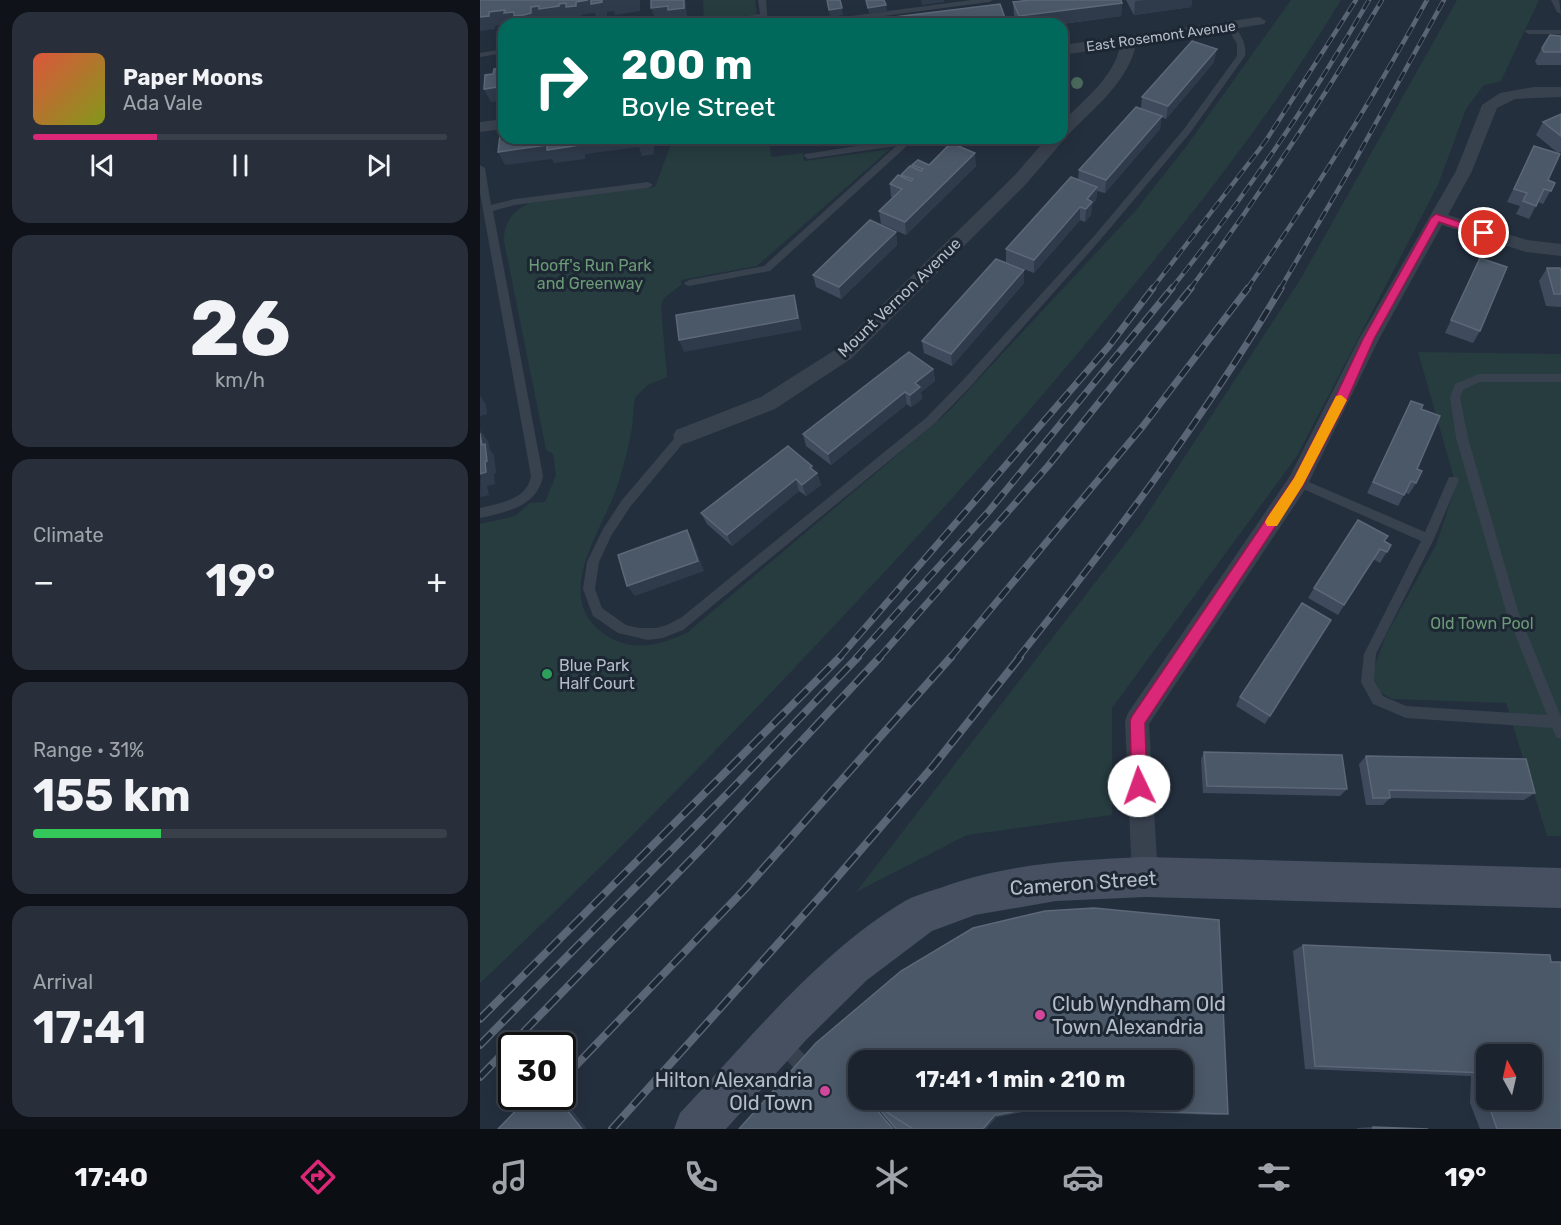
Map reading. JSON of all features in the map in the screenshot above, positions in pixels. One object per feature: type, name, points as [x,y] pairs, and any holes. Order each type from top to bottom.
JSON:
[{"type":"street","name":"East Rosemont Avenue","points":[[1068,49],[1259,21]]},
{"type":"street","points":[[1068,124],[1100,93],[1125,60],[1129,41]]},
{"type":"street","points":[[1145,877],[1137,721],[1298,482],[1369,339],[1464,171],[1490,105],[1498,98],[1521,93],[1561,92]]},
{"type":"street","points":[[480,127],[498,125]]},
{"type":"street","name":"Mount Vernon Avenue","points":[[683,436],[768,403],[845,353],[1021,178],[1051,144]]},
{"type":"street","points":[[1436,218],[1526,246],[1561,250]]},
{"type":"street","name":"Cameron Street","points":[[696,1129],[778,1040],[852,965],[920,915],[957,900],[998,889],[1056,880],[1145,877],[1561,888]]},
{"type":"lane","points":[[762,0],[765,18]]},
{"type":"lane","points":[[852,18],[989,0]]},
{"type":"lane","points":[[1555,0],[1561,12]]},
{"type":"lane","points":[[683,436],[609,525],[592,566],[590,592],[596,608],[616,626],[638,634],[664,633],[686,621],[930,421],[967,383],[1098,237],[1187,130],[1241,56],[1241,42],[1230,25]]},
{"type":"lane","points":[[1529,32],[1561,32]]},
{"type":"lane","points":[[480,55],[498,52]]},
{"type":"lane","points":[[808,156],[892,144]]},
{"type":"lane","points":[[689,283],[767,269],[904,144]]},
{"type":"lane","points":[[480,168],[537,476],[535,487],[527,496],[512,504],[480,513]]},
{"type":"lane","points":[[488,209],[515,202],[648,185]]},
{"type":"lane","points":[[1453,480],[1428,539],[1370,654],[1366,682],[1378,700],[1406,712],[1559,728],[1512,611],[1462,438],[1455,397],[1460,387],[1468,381],[1491,377],[1561,378]]},
{"type":"lane","points":[[1298,482],[1428,539]]},
{"type":"lane","points":[[778,1040],[809,1071]]},
{"type":"green space","points":[[703,0],[755,0],[757,18],[704,18]]},
{"type":"green space","name":"Hooff's Run Park and Greenway","points":[[1291,0],[1341,0],[1292,76],[1240,150],[1185,222],[1012,431],[891,565],[689,778],[480,983],[480,524],[515,516],[530,503],[545,502],[556,475],[553,454],[546,450],[504,241],[505,228],[514,213],[530,203],[655,187],[671,144],[770,144],[771,157],[803,153],[804,161],[890,149],[757,266],[681,280],[681,285],[663,299],[661,307],[667,377],[648,385],[636,396],[631,435],[619,481],[593,541],[581,584],[582,603],[591,621],[609,637],[629,645],[639,646],[659,643],[688,632],[948,412],[1136,210],[1185,148]]},
{"type":"green space","points":[[1457,0],[1539,0],[1501,81],[1483,86],[1466,109],[1438,185],[1297,456],[1112,708],[1112,815],[967,835],[856,892],[1142,522],[1300,280]]},
{"type":"green space","name":"Old Town Pool","points":[[1418,352],[1561,354],[1561,836],[1547,836],[1506,703],[1392,699],[1373,685],[1373,670],[1386,635],[1436,545],[1456,485]]},
{"type":"building","points":[[480,0],[588,0],[576,2],[576,6],[566,7],[566,3],[539,9],[539,6],[531,7],[531,13],[524,15],[514,16],[514,12],[504,13],[505,10],[489,12],[489,16],[480,17]]},
{"type":"building","points":[[591,0],[602,0],[602,2],[591,4]]},
{"type":"building","points":[[651,0],[684,0],[684,8],[668,10],[668,6],[651,8]]},
{"type":"building","points":[[827,0],[840,0],[842,8],[829,10]]},
{"type":"building","points":[[866,0],[884,0],[886,5],[868,8]]},
{"type":"building","points":[[1121,0],[1122,3],[1019,16],[1013,2]]},
{"type":"building","points":[[1000,4],[1005,18],[895,18]]},
{"type":"building","points":[[1550,35],[1561,36],[1561,52],[1544,52],[1542,48]]},
{"type":"building","points":[[1192,41],[1217,49],[1168,106],[1142,97]]},
{"type":"building","points":[[494,69],[498,69],[498,87],[484,89],[485,75],[493,74]]},
{"type":"building","points":[[1136,107],[1162,116],[1106,180],[1079,170]]},
{"type":"building","points":[[1561,114],[1561,136],[1543,122]]},
{"type":"building","points":[[499,144],[579,144],[547,150],[547,145],[498,152]]},
{"type":"building","points":[[950,144],[975,153],[905,222],[879,211],[902,189],[890,184],[898,175],[911,181],[913,179],[901,175],[910,166],[921,171],[923,169],[912,165],[918,160],[929,165]]},
{"type":"building","points":[[1534,146],[1560,154],[1548,180],[1555,183],[1551,191],[1544,189],[1536,206],[1523,201],[1527,193],[1514,189]]},
{"type":"building","points":[[1071,177],[1097,187],[1087,199],[1092,202],[1086,209],[1080,207],[1034,260],[1006,249]]},
{"type":"building","points":[[870,220],[896,232],[839,287],[813,275]]},
{"type":"building","points":[[1480,258],[1507,267],[1480,331],[1451,320]]},
{"type":"building","points":[[996,259],[1024,270],[951,354],[922,341]]},
{"type":"building","points":[[1547,268],[1560,268],[1561,294],[1554,294]]},
{"type":"building","points":[[794,295],[798,318],[679,340],[676,315]]},
{"type":"building","points":[[909,352],[933,369],[915,383],[920,387],[910,395],[905,392],[828,454],[803,434]]},
{"type":"building","points":[[1411,401],[1423,405],[1421,409],[1440,416],[1417,469],[1422,471],[1416,483],[1411,481],[1404,495],[1373,482]]},
{"type":"building","points":[[480,433],[482,445],[485,444],[487,461],[485,462],[486,472],[480,474]]},
{"type":"building","points":[[788,446],[817,473],[802,485],[796,479],[727,535],[701,513]]},
{"type":"building","points":[[1358,520],[1388,536],[1384,541],[1391,545],[1387,552],[1380,549],[1344,605],[1314,588]]},
{"type":"building","points":[[687,530],[698,561],[627,586],[618,555]]},
{"type":"building","points":[[1302,603],[1331,620],[1270,716],[1240,697]]},
{"type":"building","points":[[1204,752],[1342,755],[1347,789],[1207,786]]},
{"type":"building","points":[[1366,756],[1526,759],[1535,793],[1389,790],[1390,798],[1373,798]]},
{"type":"building","name":"Club Wyndham Old Town Alexandria","points":[[1094,908],[1219,920],[1228,1114],[1119,1110],[1193,1110],[1193,1050],[848,1050],[848,1110],[877,1110],[893,1129],[739,1129],[816,1043],[901,971],[973,928],[1045,911]]},
{"type":"building","points":[[1303,945],[1550,955],[1551,962],[1561,962],[1561,1129],[1497,1129],[1490,1110],[1542,1110],[1542,1044],[1476,1044],[1476,1073],[1315,1066]]},
{"type":"building","points":[[516,1110],[567,1110],[582,1129],[498,1129]]},
{"type":"building","points":[[880,1110],[913,1129],[896,1129]]},
{"type":"building","name":"Club Wyndham Old Town Alexandria","points":[[883,1110],[1022,1110],[995,1115],[983,1129],[913,1129]]},
{"type":"building","points":[[1373,1127],[1428,1129],[1373,1129]]},
{"type":"railway","points":[[1152,289],[1265,142],[1356,0]]},
{"type":"railway","points":[[1171,289],[1275,149],[1369,0]]},
{"type":"railway","points":[[1190,289],[1290,147],[1382,0]]},
{"type":"railway","points":[[1247,289],[1341,148],[1427,0]]},
{"type":"railway","points":[[1280,289],[1352,166],[1444,0]]},
{"type":"railway","points":[[839,658],[1109,346],[1153,288]]},
{"type":"railway","points":[[856,658],[989,511],[1172,288]]},
{"type":"railway","points":[[879,658],[1048,466],[1191,288]]},
{"type":"railway","points":[[950,658],[1143,426],[1248,288]]},
{"type":"railway","points":[[1018,658],[1156,478],[1221,384],[1281,288]]},
{"type":"railway","points":[[480,1019],[840,657]]},
{"type":"railway","points":[[480,1045],[732,789],[858,657]]},
{"type":"railway","points":[[480,1077],[704,846],[880,657]]},
{"type":"railway","points":[[576,1065],[745,889],[951,657]]},
{"type":"railway","points":[[612,1129],[827,889],[934,765],[1020,657]]},
{"type":"slow traffic","points":[[1272,522],[1298,482],[1341,400]]},
{"type":"place","name":"Blue Park Half Court","points":[[547,674]]},
{"type":"place","name":"Club Wyndham Old Town Alexandria","points":[[1040,1015]]},
{"type":"place","name":"Hilton Alexandria Old Town","points":[[825,1091]]},
{"type":"route","points":[[1139,786],[1137,721],[1298,482],[1369,339],[1436,218],[1484,233]]}]
